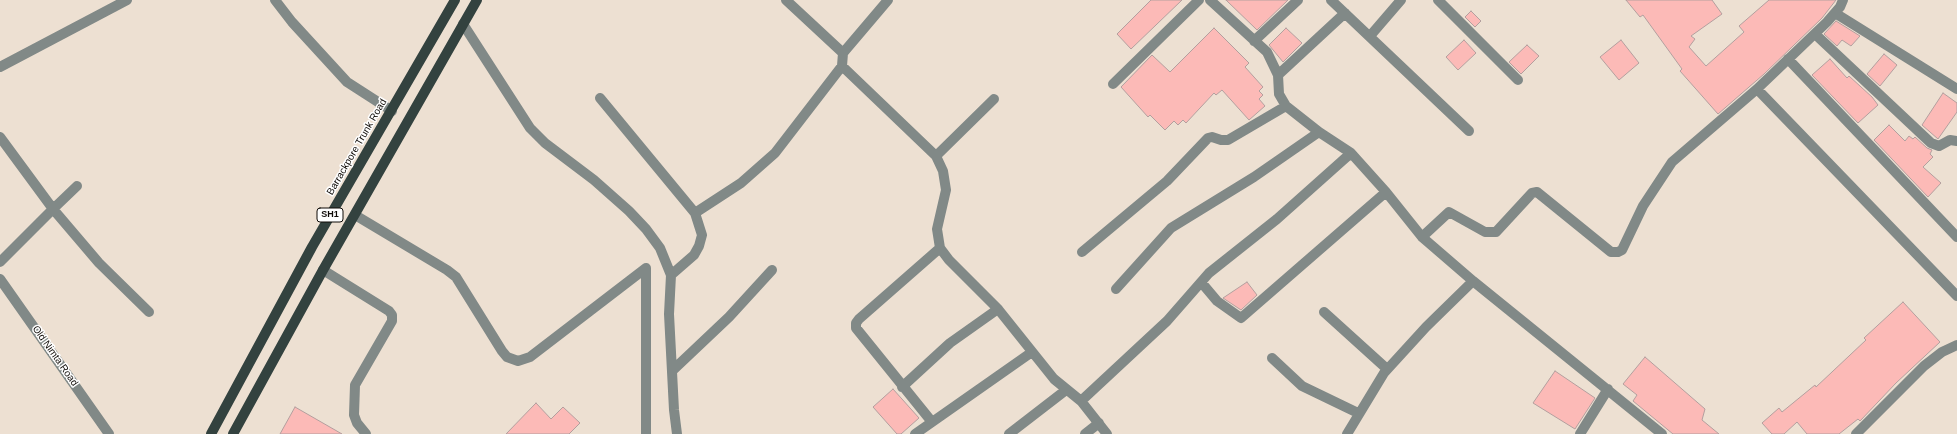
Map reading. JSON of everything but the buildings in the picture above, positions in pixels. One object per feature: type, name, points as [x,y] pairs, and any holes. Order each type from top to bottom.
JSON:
[{"type":"main road","name":"Barrackpore Trunk Road","points":[[211,434],[312,247],[455,0]]},
{"type":"main road","name":"SH1","points":[[233,434],[323,270],[477,0]]},
{"type":"street","points":[[0,67],[127,0]]},
{"type":"street","points":[[275,0],[292,22],[347,82],[392,111]]},
{"type":"street","points":[[786,0],[843,53]]},
{"type":"street","points":[[695,213],[741,183],[774,153],[842,66],[843,53],[888,0]]},
{"type":"street","points":[[1113,84],[1199,0]]},
{"type":"street","points":[[1210,0],[1267,52],[1278,75],[1279,94],[1286,106],[1319,132],[1351,153],[1386,192],[1422,237],[1473,281],[1662,434]]},
{"type":"street","points":[[1254,41],[1298,0]]},
{"type":"street","points":[[1331,0],[1469,131]]},
{"type":"street","points":[[1370,36],[1401,0]]},
{"type":"street","points":[[1438,0],[1518,80]]},
{"type":"street","points":[[1422,237],[1449,212],[1486,232],[1496,232],[1532,193],[1537,192],[1611,252],[1618,252],[1622,250],[1643,206],[1672,162],[1757,89],[1815,34],[1835,13],[1843,0]]},
{"type":"street","points":[[1835,13],[1957,89]]},
{"type":"street","points":[[1278,75],[1345,14]]},
{"type":"street","points":[[463,24],[530,128],[545,143],[594,180],[638,220],[660,248],[671,275],[669,314],[674,410],[677,434]]},
{"type":"street","points":[[1815,34],[1931,143],[1940,146],[1956,138]]},
{"type":"street","points":[[1788,59],[1957,237]]},
{"type":"street","points":[[842,66],[936,156],[943,171],[946,190],[937,229],[940,248],[948,260],[998,309],[1054,379],[1081,401],[1107,434]]},
{"type":"street","points":[[1757,89],[1957,296]]},
{"type":"street","points":[[600,98],[695,213],[702,235],[699,246],[694,255],[671,275]]},
{"type":"street","points":[[936,156],[994,99]]},
{"type":"street","points":[[1082,252],[1167,181],[1208,138],[1212,137],[1221,140],[1228,140],[1286,106]]},
{"type":"street","points":[[1116,289],[1171,228],[1254,177],[1319,132]]},
{"type":"street","points":[[0,138],[53,209],[99,263],[150,312]]},
{"type":"street","points":[[1081,401],[1167,321],[1201,282],[1253,236],[1277,219],[1351,153]]},
{"type":"street","points":[[0,262],[77,186]]},
{"type":"street","points":[[1201,282],[1217,301],[1241,318],[1386,192]]},
{"type":"street","points":[[355,216],[447,270],[456,277],[502,351],[507,357],[518,361],[530,357],[646,268],[646,434]]},
{"type":"street","points":[[932,422],[858,333],[856,323],[940,248]]},
{"type":"street","points":[[323,270],[392,315],[392,321],[355,385],[354,415],[357,423],[366,434]]},
{"type":"street","points":[[673,370],[728,317],[772,270]]},
{"type":"street","name":"Old Nimta Road","points":[[0,279],[109,434]]},
{"type":"street","points":[[1347,434],[1387,369],[1421,332],[1473,281]]},
{"type":"street","points":[[902,387],[950,343],[998,309]]},
{"type":"street","points":[[1324,312],[1387,369]]},
{"type":"street","points":[[1856,434],[1924,366],[1942,352],[1957,345]]},
{"type":"street","points":[[919,433],[932,422],[1032,352]]},
{"type":"street","points":[[1272,358],[1302,386],[1358,414]]},
{"type":"street","points":[[1580,434],[1608,389]]},
{"type":"street","points":[[1009,434],[1066,390]]},
{"type":"street","points":[[1085,434],[1099,423]]}]
